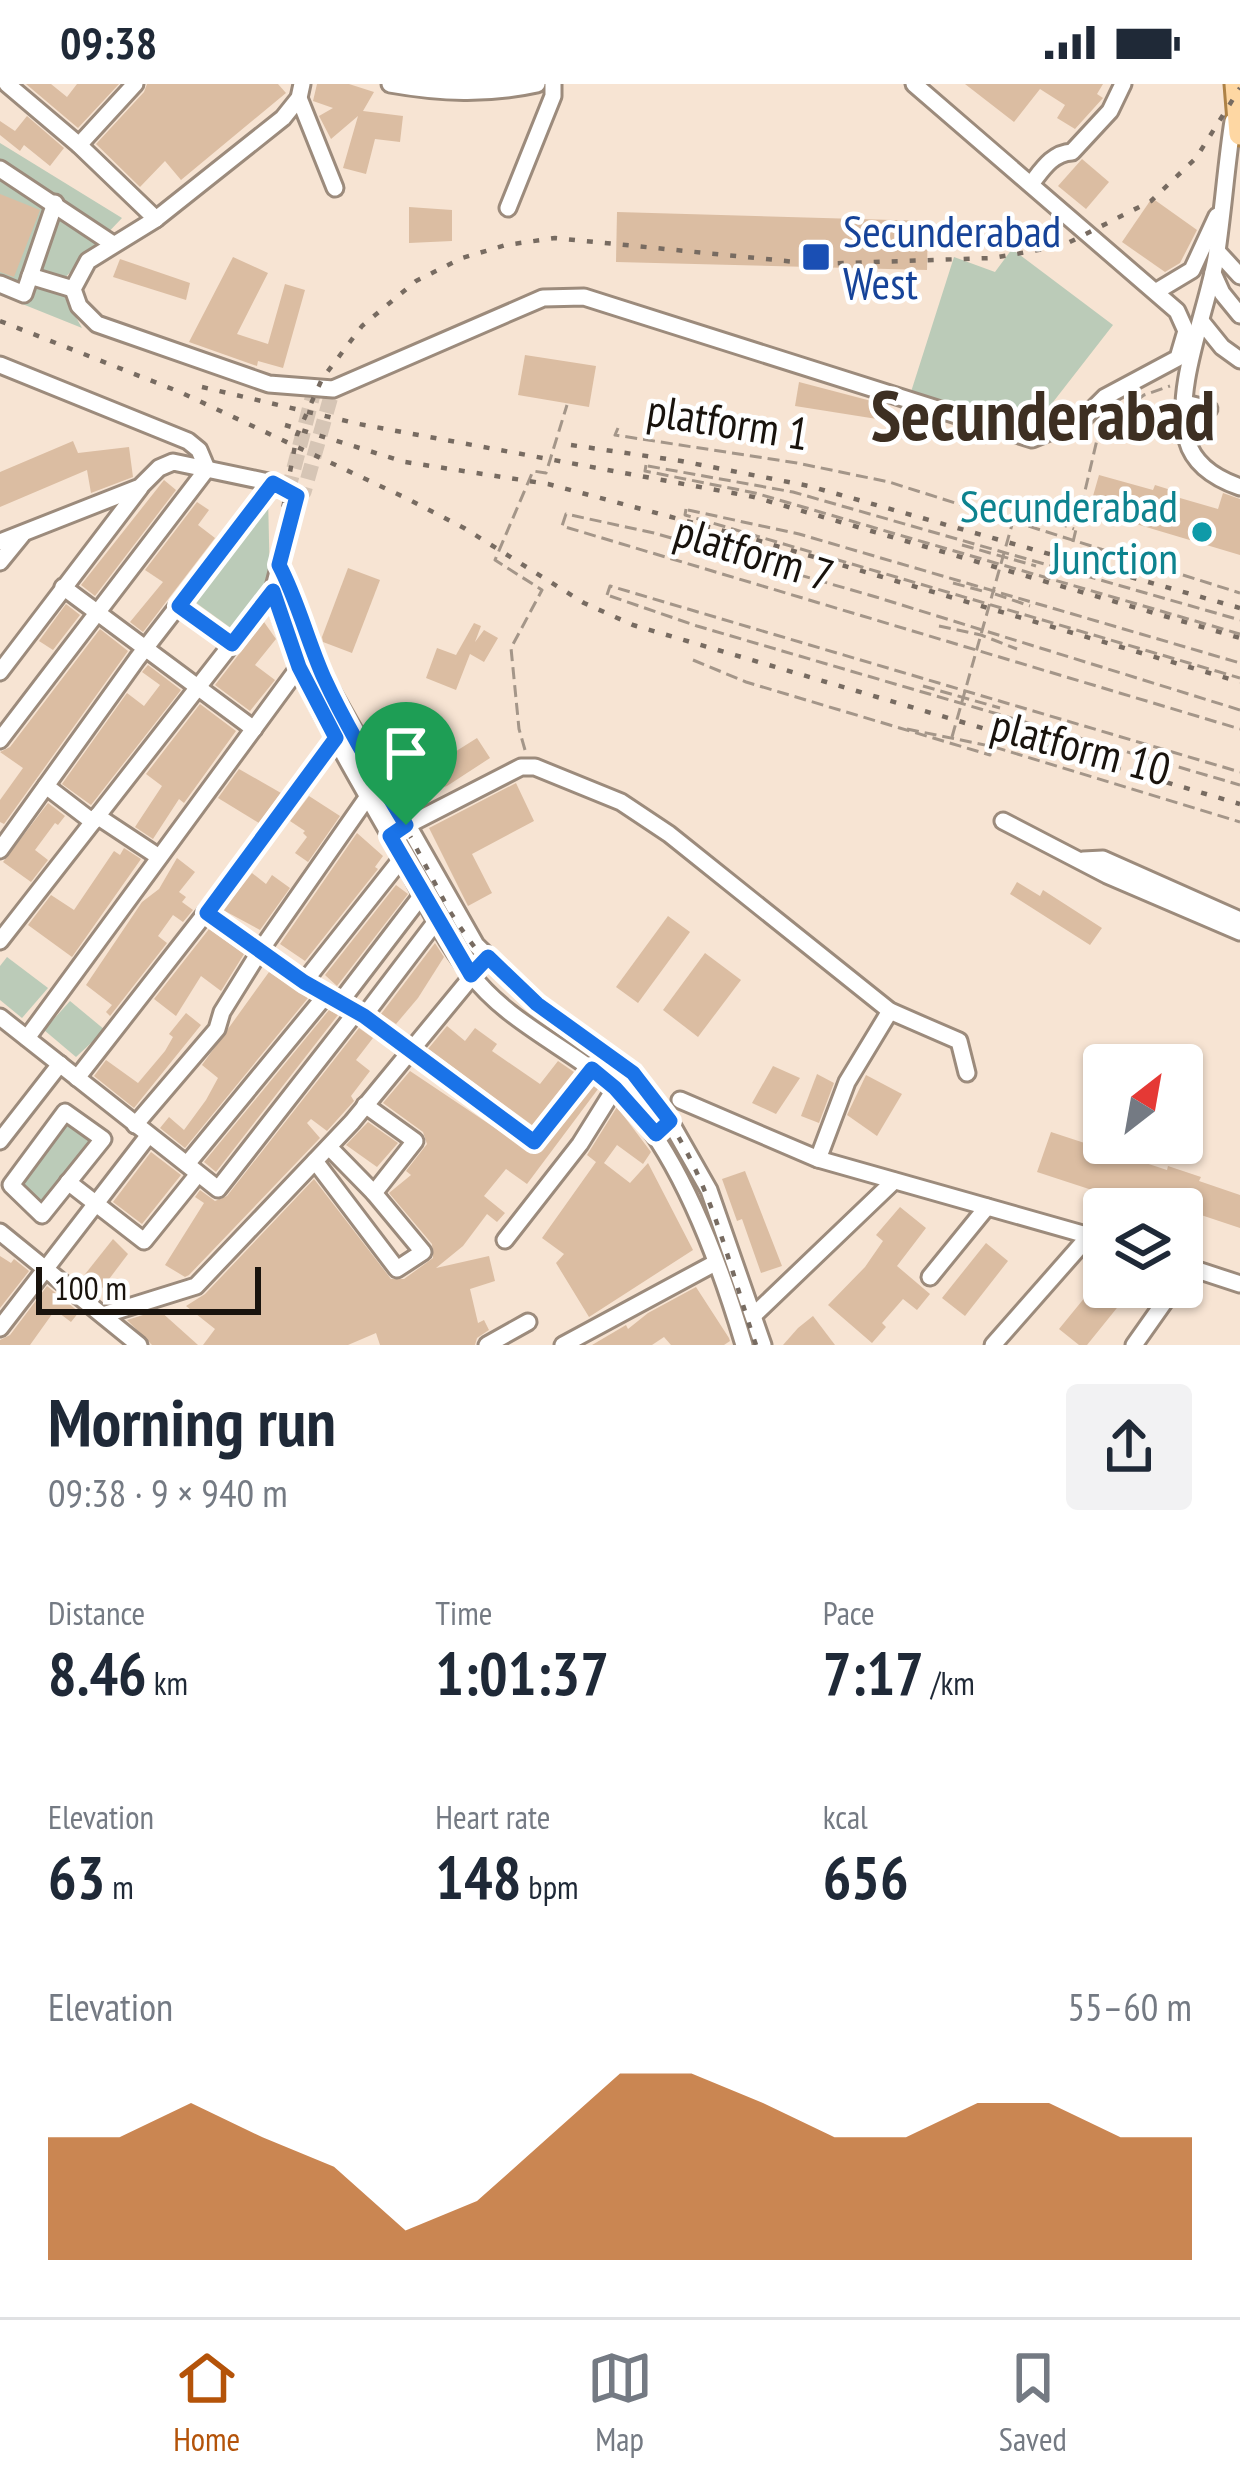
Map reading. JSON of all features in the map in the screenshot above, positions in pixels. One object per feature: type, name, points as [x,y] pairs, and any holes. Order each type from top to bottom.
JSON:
[{"type":"main road","points":[[1236,95],[1240,134]]},
{"type":"street","points":[[80,145],[135,84]]},
{"type":"street","points":[[390,84],[479,93],[537,84]]},
{"type":"street","points":[[508,208],[554,84]]},
{"type":"street","points":[[301,91],[283,118],[156,219],[88,261],[73,289],[79,306],[97,324],[269,384],[333,389],[543,298],[584,297],[1032,439],[1084,418],[1105,398],[1178,358],[1186,331],[1177,311],[914,84]]},
{"type":"street","points":[[1031,184],[1048,162],[1061,152],[1072,152],[1110,111],[1124,84]]},
{"type":"street","points":[[6,88],[80,145],[156,219]]},
{"type":"street","points":[[301,91],[335,188]]},
{"type":"street","points":[[1236,95],[1217,251],[1185,404],[1186,438],[1199,463],[1213,476],[1240,487]]},
{"type":"street","points":[[0,169],[113,244]]},
{"type":"street","points":[[0,284],[24,293],[55,203]]},
{"type":"street","points":[[1157,291],[1192,270],[1221,208]]},
{"type":"street","points":[[1217,251],[1240,276]]},
{"type":"street","points":[[1213,272],[1240,315]]},
{"type":"street","points":[[30,276],[73,289]]},
{"type":"street","points":[[1201,321],[1240,360]]},
{"type":"street","points":[[0,365],[188,441],[200,451],[207,469]]},
{"type":"street","points":[[1185,404],[1209,409]]},
{"type":"street","points":[[0,671],[159,468],[172,462],[207,469],[273,483],[297,496],[273,591],[0,941]]},
{"type":"street","points":[[0,740],[207,469]]},
{"type":"street","points":[[1,844],[273,483]]},
{"type":"street","points":[[0,542],[140,487]]},
{"type":"street","points":[[0,562],[24,532]]},
{"type":"street","points":[[279,565],[294,592],[314,654],[476,945],[537,1004],[623,1066],[670,1121],[709,1190],[763,1345]]},
{"type":"street","points":[[63,587],[254,729]]},
{"type":"street","points":[[273,591],[299,667],[422,895],[471,975],[532,1031],[613,1086],[656,1134],[674,1165],[744,1345]]},
{"type":"street","points":[[179,606],[232,644]]},
{"type":"street","points":[[27,1038],[299,667],[314,654]]},
{"type":"street","points":[[77,1078],[336,738]]},
{"type":"street","points":[[390,836],[521,767],[535,767],[621,802],[669,834],[890,1011],[959,1041],[967,1073]]},
{"type":"street","points":[[0,1328],[217,1029],[260,951],[367,795],[382,782]]},
{"type":"street","points":[[46,786],[160,857]]},
{"type":"street","points":[[1003,821],[1107,875],[1240,932]]},
{"type":"street","points":[[304,982],[402,858]]},
{"type":"street","points":[[1083,860],[1103,859],[1240,920]]},
{"type":"street","points":[[68,1182],[144,1241],[193,1169],[422,895]]},
{"type":"street","points":[[0,906],[15,920]]},
{"type":"street","points":[[207,913],[304,982],[361,1013],[534,1142],[592,1069]]},
{"type":"street","points":[[0,1017],[218,1189],[437,920]]},
{"type":"street","points":[[103,1315],[196,1286],[329,1147],[488,957]]},
{"type":"street","points":[[818,1159],[847,1082],[890,1011]]},
{"type":"street","points":[[34,1153],[4,1136],[60,1064]]},
{"type":"street","points":[[505,1240],[580,1144],[623,1066]]},
{"type":"street","points":[[680,1100],[818,1159],[1083,1234]]},
{"type":"street","points":[[365,1105],[415,1141],[374,1193]]},
{"type":"street","points":[[65,1112],[103,1139],[42,1215],[11,1185],[34,1153],[65,1112]]},
{"type":"street","points":[[656,1134],[670,1121]]},
{"type":"street","points":[[315,1161],[397,1269],[423,1252],[329,1147]]},
{"type":"street","points":[[754,1315],[894,1181]]},
{"type":"street","points":[[930,1277],[987,1207]]},
{"type":"street","points":[[0,1232],[103,1315],[120,1338],[140,1345]]},
{"type":"street","points":[[993,1345],[1083,1252]]},
{"type":"street","points":[[563,1345],[715,1264]]},
{"type":"street","points":[[1203,1275],[1240,1284]]},
{"type":"street","points":[[0,1298],[14,1310]]},
{"type":"street","points":[[1134,1345],[1160,1308]]},
{"type":"street","points":[[487,1345],[528,1322]]},
{"type":"path","points":[[1072,543],[1100,427],[1144,395],[1189,380]]},
{"type":"path","points":[[535,767],[518,729],[511,648],[542,590],[495,560],[533,471],[546,473],[567,405]]},
{"type":"path","name":"platform 1","points":[[618,428],[616,435],[889,482],[1049,536],[1240,592]]},
{"type":"path","points":[[1038,564],[961,545],[754,493],[645,471],[646,466],[793,492],[961,545],[1035,574],[1240,634]]},
{"type":"path","points":[[976,512],[981,501],[1017,507],[1076,530]]},
{"type":"path","points":[[952,737],[1017,507]]},
{"type":"path","points":[[1031,604],[800,534],[686,509],[685,515],[1240,678]]},
{"type":"path","name":"platform 7","points":[[939,618],[654,533],[566,514],[562,526],[1240,729]]},
{"type":"path","points":[[1049,536],[1053,522]]},
{"type":"path","points":[[961,545],[1240,620]]},
{"type":"path","points":[[1035,574],[1038,564]]},
{"type":"path","points":[[949,591],[953,582]]},
{"type":"path","points":[[953,582],[1240,663]]},
{"type":"path","points":[[1240,772],[610,586],[607,595],[697,626],[1240,785]]},
{"type":"path","points":[[1029,614],[1031,604]]},
{"type":"path","points":[[936,639],[939,618],[1018,647]]},
{"type":"path","points":[[939,626],[1240,710]]},
{"type":"path","points":[[1013,661],[1018,647]]},
{"type":"path","name":"platform 10","points":[[693,659],[746,682],[990,755],[991,746],[1240,822]]},
{"type":"path","points":[[922,689],[925,678]]},
{"type":"path","points":[[922,689],[1000,708]]},
{"type":"path","points":[[999,716],[1003,700]]},
{"type":"path","points":[[907,728],[991,746]]},
{"type":"green space","points":[[0,143],[122,218],[58,285],[82,328],[0,295]]},
{"type":"green space","points":[[1012,249],[1113,325],[1043,415],[1019,428],[910,395],[954,257],[995,272]]},
{"type":"green space","points":[[268,496],[270,585],[235,631],[188,597]]},
{"type":"green space","points":[[7,957],[48,988],[22,1018],[0,1000],[0,966]]},
{"type":"green space","points":[[70,1001],[105,1030],[76,1057],[44,1030]]},
{"type":"green space","points":[[66,1116],[99,1140],[42,1211],[15,1184]]},
{"type":"building","points":[[26,84],[51,84],[67,97],[77,84],[119,84],[78,128]]},
{"type":"building","points":[[147,84],[278,84],[286,93],[181,180],[165,161],[140,187],[96,144]]},
{"type":"building","points":[[317,84],[349,84],[374,92],[363,111],[403,116],[400,142],[375,139],[366,174],[343,168],[358,116],[331,139],[319,116],[333,108],[313,101]]},
{"type":"building","points":[[965,84],[1103,84],[1097,94],[1103,98],[1075,129],[1057,118],[1065,105],[1040,89],[1014,122]]},
{"type":"building","points":[[27,116],[64,148],[50,166],[24,145],[20,151],[0,135],[0,121],[15,131]]},
{"type":"building","points":[[1082,159],[1109,182],[1086,209],[1058,186]]},
{"type":"building","points":[[0,194],[40,210],[14,277],[0,272]]},
{"type":"building","points":[[1152,198],[1197,230],[1180,263],[1165,272],[1122,242]]},
{"type":"building","points":[[409,207],[452,210],[452,241],[409,243]]},
{"type":"building","points":[[617,212],[928,221],[927,270],[616,262]]},
{"type":"building","points":[[233,257],[268,273],[237,334],[268,344],[285,284],[305,290],[283,368],[258,361],[257,366],[189,342]]},
{"type":"building","points":[[120,259],[190,283],[186,300],[113,277]]},
{"type":"building","points":[[525,355],[596,366],[589,407],[518,395]]},
{"type":"building","points":[[799,382],[879,403],[877,419],[795,406]]},
{"type":"building","points":[[73,441],[78,453],[129,447],[133,477],[91,493],[87,470],[0,507],[0,472]]},
{"type":"building","name":"Secunderabad Junction","points":[[1099,475],[1153,490],[1155,485],[1174,491],[1173,496],[1218,509],[1223,493],[1240,499],[1240,555],[1089,510]]},
{"type":"building","points":[[164,480],[176,490],[95,596],[81,585]]},
{"type":"building","points":[[197,502],[209,510],[198,525],[215,538],[143,632],[130,622],[163,582],[145,570]]},
{"type":"building","points":[[348,568],[380,580],[352,653],[323,642],[322,637]]},
{"type":"building","points":[[66,604],[80,615],[53,650],[39,641]]},
{"type":"building","points":[[264,622],[276,639],[255,665],[275,680],[250,711],[215,685]]},
{"type":"building","points":[[474,623],[481,626],[475,642],[484,630],[498,638],[484,662],[470,654],[456,690],[426,678],[437,648],[456,655]]},
{"type":"building","points":[[100,629],[128,651],[4,824],[0,822],[0,800],[23,768],[0,752],[10,747]]},
{"type":"building","points":[[148,665],[181,690],[91,805],[62,784],[127,693],[144,706],[160,685],[142,672]]},
{"type":"building","points":[[200,704],[236,731],[184,803],[179,799],[153,839],[135,827],[162,786],[146,774]]},
{"type":"building","points":[[422,711],[450,755],[477,738],[490,758],[431,792],[420,771],[409,777],[397,753],[407,748],[396,726]]},
{"type":"building","points":[[239,769],[281,793],[259,823],[218,798]]},
{"type":"building","points":[[516,783],[534,821],[472,854],[492,893],[468,906],[429,828]]},
{"type":"building","points":[[309,796],[340,816],[308,862],[295,853],[307,837],[305,831],[290,821]]},
{"type":"building","points":[[48,803],[65,816],[35,850],[48,860],[31,882],[3,862]]},
{"type":"building","points":[[357,833],[383,856],[378,869],[305,961],[280,944]]},
{"type":"building","points":[[124,848],[141,859],[72,957],[28,925],[51,895],[74,910],[114,851],[120,855]]},
{"type":"building","points":[[177,858],[195,872],[179,892],[186,897],[182,902],[193,910],[183,922],[173,915],[158,936],[167,943],[110,1016],[106,1012],[112,1005],[86,985]]},
{"type":"building","points":[[252,873],[266,884],[272,875],[290,888],[260,930],[223,910]]},
{"type":"building","points":[[1017,882],[1040,896],[1043,890],[1102,928],[1090,945],[1010,894]]},
{"type":"building","points":[[396,885],[408,894],[337,986],[325,975]]},
{"type":"building","points":[[668,916],[690,932],[638,1003],[616,987]]},
{"type":"building","points":[[209,929],[244,954],[221,991],[201,976],[176,1016],[154,999]]},
{"type":"building","points":[[435,943],[444,957],[396,1024],[381,1014]]},
{"type":"building","points":[[705,953],[741,980],[698,1037],[663,1010]]},
{"type":"building","points":[[269,972],[308,998],[185,1148],[160,1128],[169,1117],[184,1130],[206,1100],[218,1078],[202,1065]]},
{"type":"building","points":[[329,1010],[338,1015],[216,1172],[204,1162]]},
{"type":"building","points":[[186,1013],[201,1025],[134,1108],[94,1076],[106,1060],[138,1083],[165,1051],[173,1037],[169,1034]]},
{"type":"building","points":[[447,1026],[465,1041],[475,1028],[497,1044],[492,1051],[540,1084],[558,1061],[574,1072],[532,1125],[428,1049]]},
{"type":"building","points":[[359,1028],[373,1038],[356,1060],[370,1071],[351,1096],[354,1101],[327,1131],[311,1119],[307,1123],[320,1138],[189,1275],[165,1265],[204,1203],[195,1197],[200,1190],[215,1201],[227,1196]]},
{"type":"building","points":[[773,1066],[800,1078],[776,1114],[752,1103]]},
{"type":"building","points":[[410,1071],[534,1154],[594,1086],[598,1089],[527,1184],[506,1169],[484,1196],[505,1213],[497,1222],[487,1214],[463,1246],[436,1268],[489,1256],[495,1281],[470,1289],[478,1323],[484,1320],[489,1330],[475,1345],[380,1345],[376,1333],[348,1345],[203,1345],[215,1329],[186,1306],[205,1294],[314,1179],[391,1279],[404,1279],[433,1258],[432,1244],[389,1193],[411,1175],[406,1171],[427,1144],[423,1132],[383,1103]]},
{"type":"building","points":[[817,1074],[834,1083],[819,1123],[801,1116]]},
{"type":"building","points":[[866,1075],[902,1094],[877,1136],[847,1115]]},
{"type":"building","points":[[617,1107],[651,1152],[643,1164],[617,1145],[604,1163],[630,1183],[648,1163],[693,1250],[589,1317],[556,1263],[564,1254],[542,1238],[596,1162],[587,1155]]},
{"type":"building","points":[[368,1122],[398,1143],[377,1167],[346,1145]]},
{"type":"building","points":[[1051,1132],[1083,1142],[1083,1164],[1149,1164],[1167,1170],[1168,1166],[1240,1195],[1240,1228],[1203,1216],[1203,1188],[1086,1188],[1037,1172]]},
{"type":"building","points":[[151,1152],[181,1175],[142,1224],[113,1202]]},
{"type":"building","points":[[745,1171],[782,1266],[761,1273],[722,1179]]},
{"type":"building","points":[[900,1207],[926,1228],[897,1266],[930,1294],[917,1310],[903,1299],[872,1343],[828,1305],[865,1267],[883,1241],[876,1235]]},
{"type":"building","points":[[113,1239],[128,1254],[100,1291],[82,1278]]},
{"type":"building","points":[[986,1243],[1008,1261],[965,1316],[942,1298]]},
{"type":"building","points":[[0,1256],[11,1263],[14,1259],[29,1271],[0,1308]]},
{"type":"building","points":[[47,1286],[79,1312],[71,1322],[55,1310],[30,1345],[0,1345],[0,1340],[10,1335]]},
{"type":"building","points":[[696,1287],[729,1338],[724,1345],[671,1345],[664,1337],[652,1345],[592,1345],[626,1325],[628,1329]]},
{"type":"building","points":[[1083,1300],[1083,1308],[1117,1308],[1087,1345],[1079,1345],[1059,1329]]},
{"type":"building","points":[[159,1310],[198,1345],[152,1345],[127,1320]]},
{"type":"building","points":[[813,1316],[835,1345],[783,1345],[798,1328]]},
{"type":"tunnel","points":[[315,387],[289,487],[297,497],[304,492],[333,389]]},
{"type":"railway","points":[[756,1345],[698,1174],[662,1112],[613,1062],[515,991],[475,948],[449,910],[312,650],[296,611],[284,557],[283,509],[297,435],[322,379],[362,326],[416,281],[462,258],[555,238],[816,264],[992,258],[1062,246],[1151,201],[1196,158],[1240,88]]},
{"type":"railway","points":[[0,321],[180,392],[408,499],[584,603],[633,625],[1240,804]]},
{"type":"railway","points":[[202,387],[359,424],[754,497],[1240,638]]},
{"type":"railway","points":[[285,425],[405,462],[548,484],[746,537],[1240,682]]},
{"type":"railway","points":[[571,445],[809,486],[1240,608]]},
{"type":"place","name":"Secunderabad West","points":[[816,257]]},
{"type":"place","name":"Secunderabad Junction","points":[[1202,532]]},
{"type":"district","name":"Secunderabad","points":[[1043,416]]},
{"type":"route","points":[[273,483],[297,496],[279,565],[294,592],[307,638],[326,683],[406,825],[390,836],[471,975],[488,957],[537,1004],[633,1073],[670,1121],[656,1134],[592,1069],[534,1142],[410,1048],[341,1000],[304,982],[207,913],[336,738],[299,667],[273,591],[232,644],[179,606],[273,483]]}]
